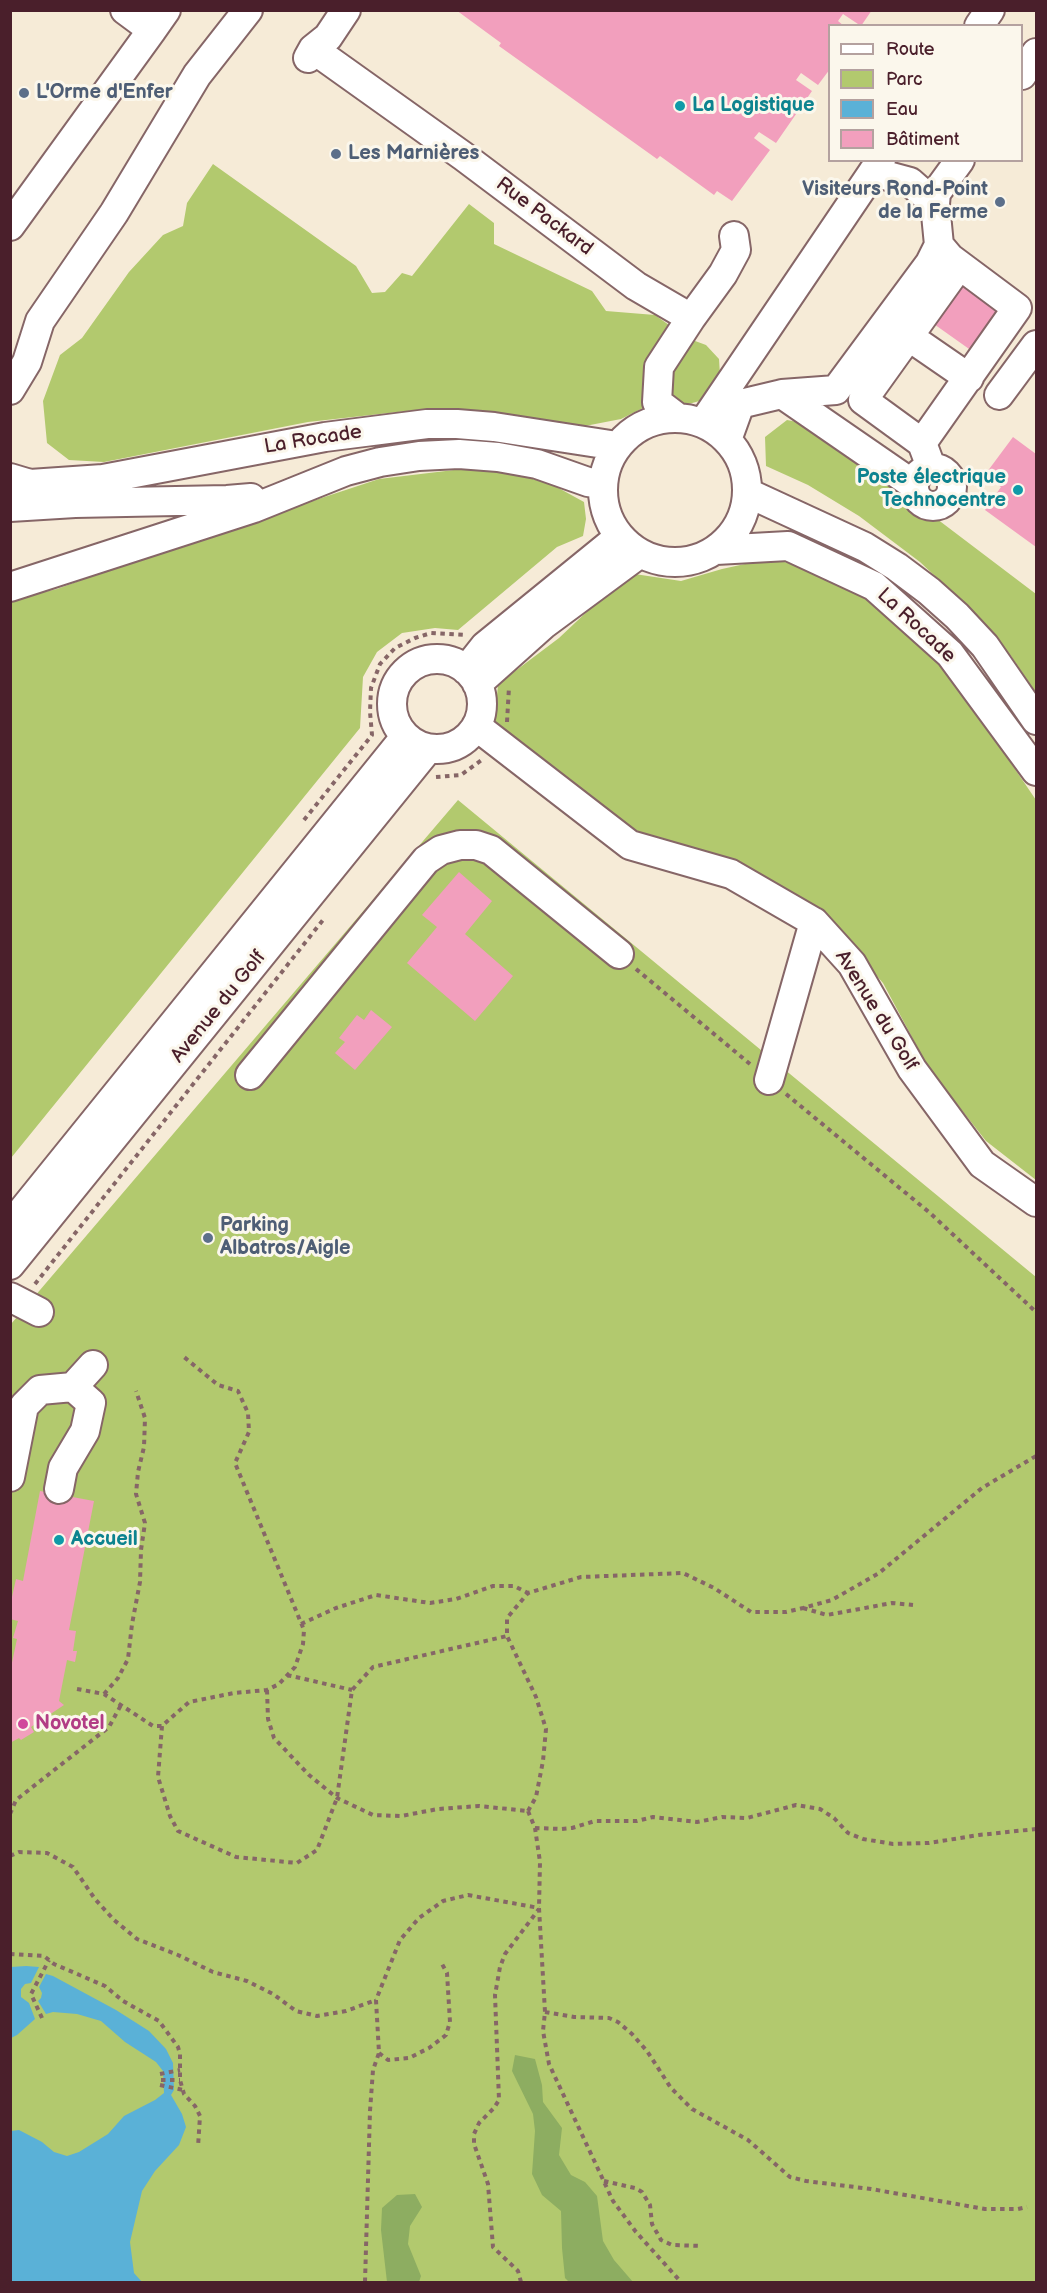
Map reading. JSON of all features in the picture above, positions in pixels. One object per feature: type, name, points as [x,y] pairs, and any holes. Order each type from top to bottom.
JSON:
[{"type":"street","points":[[10,226],[159,20],[125,10]]},
{"type":"street","points":[[10,390],[27,362],[40,321],[114,213],[197,75],[248,10]]},
{"type":"street","name":"Rue Packard","points":[[346,10],[328,37],[311,54],[424,116],[460,161],[636,286],[691,318]]},
{"type":"street","points":[[980,24],[990,10]]},
{"type":"street","points":[[1023,73],[1036,53]]},
{"type":"street","points":[[740,404],[782,394],[836,390],[930,263],[937,223],[970,163]]},
{"type":"street","points":[[690,420],[877,166],[910,182],[937,223],[950,258],[1017,308],[969,378],[922,465]]},
{"type":"street","points":[[690,420],[650,422],[632,432],[617,446],[607,464],[603,484],[603,503],[609,521],[629,545],[654,560],[670,563],[702,558],[716,550],[733,535],[744,515],[748,493],[746,474],[739,455],[728,440],[716,430],[690,420],[657,402],[659,367],[723,274],[736,250],[734,236]]},
{"type":"street","points":[[922,465],[863,400],[959,266]]},
{"type":"street","points":[[10,345],[40,321]]},
{"type":"street","points":[[908,336],[969,378]]},
{"type":"street","points":[[999,395],[1036,345]]},
{"type":"street","points":[[728,440],[746,387],[757,365]]},
{"type":"street","points":[[782,394],[922,465]]},
{"type":"street","name":"La Rocade","points":[[10,478],[30,484],[103,479],[325,437],[427,424],[494,426],[617,446]]},
{"type":"street","name":"La Rocade","points":[[10,507],[250,498],[380,462],[419,456],[459,454],[498,457],[537,464],[588,482],[603,484]]},
{"type":"street","name":"La Rocade","points":[[10,587],[254,508],[346,471]]},
{"type":"street","name":"La Rocade","points":[[748,493],[865,547],[897,567],[928,591],[957,616],[985,646],[1036,720]]},
{"type":"street","points":[[471,677],[485,646],[629,545]]},
{"type":"street","name":"La Rocade","points":[[716,550],[789,546],[874,586],[950,654],[1036,771]]},
{"type":"street","points":[[435,660],[450,662],[471,677],[481,695],[481,711],[476,726],[467,738],[447,748],[416,743],[395,724],[392,698],[397,683],[406,671],[420,663],[435,660]]},
{"type":"street","name":"Avenue du Golf","points":[[476,726],[630,845],[731,874],[814,922],[852,964],[912,1069],[982,1164],[1036,1203]]},
{"type":"street","name":"Avenue du Golf","points":[[10,1226],[416,743]]},
{"type":"street","name":"Avenue du Golf","points":[[10,1265],[416,743]]},
{"type":"street","points":[[250,1075],[426,860],[441,850],[460,845],[476,845],[491,850],[619,954]]},
{"type":"street","points":[[769,1080],[814,922]]},
{"type":"street","points":[[10,1477],[24,1406],[40,1390],[73,1387],[93,1365]]},
{"type":"street","points":[[59,1489],[63,1468],[85,1431],[92,1403],[73,1387]]},
{"type":"path","points":[[372,735],[371,688],[380,664],[395,648],[431,633],[470,636]]},
{"type":"path","points":[[506,732],[510,689],[507,680]]},
{"type":"path","points":[[429,786],[434,777],[461,775],[485,756]]},
{"type":"path","points":[[23,1304],[326,916]]},
{"type":"path","points":[[619,954],[930,1213],[1036,1312]]},
{"type":"path","points":[[77,1689],[104,1694],[153,1726],[162,1726],[189,1702],[234,1693],[267,1690],[279,1683],[295,1667],[303,1644],[304,1630],[234,1463],[249,1432],[248,1413],[238,1391],[218,1385],[184,1357]]},
{"type":"path","points":[[104,1694],[118,1678],[128,1659],[140,1582],[145,1523],[136,1494],[144,1447],[145,1418],[136,1391]]},
{"type":"path","points":[[528,1811],[536,1797],[546,1729],[536,1697],[507,1636],[507,1618],[528,1593],[580,1577],[683,1573],[714,1588],[751,1612],[786,1612],[803,1608],[832,1600],[879,1573],[982,1488],[1036,1456]]},
{"type":"path","points":[[301,1624],[336,1608],[376,1595],[430,1603],[456,1599],[493,1587],[514,1586],[528,1593]]},
{"type":"path","points":[[803,1608],[827,1616],[892,1603],[913,1605]]},
{"type":"path","points":[[162,1726],[158,1777],[170,1816],[178,1831],[236,1857],[297,1863],[317,1850],[337,1798],[352,1690],[373,1667],[507,1636]]},
{"type":"path","points":[[287,1675],[352,1690]]},
{"type":"path","points":[[267,1690],[268,1719],[274,1738],[309,1775],[337,1798],[373,1815],[401,1816],[438,1809],[479,1806],[528,1811]]},
{"type":"path","points":[[10,1814],[16,1800],[109,1727],[121,1705]]},
{"type":"path","points":[[535,1828],[561,1830],[595,1821],[637,1821],[653,1817],[697,1822],[722,1817],[747,1818],[796,1805],[820,1809],[834,1818],[849,1833],[863,1839],[893,1844],[929,1843],[979,1834],[1036,1829]]},
{"type":"path","points":[[528,1811],[535,1828],[540,1862],[539,1908],[545,2012],[543,2031],[549,2064],[608,2193],[622,2214],[681,2283]]},
{"type":"path","points":[[10,1856],[19,1852],[47,1853],[73,1867],[101,1906],[114,1920],[137,1938],[213,1972],[247,1981],[273,1994],[296,2011],[316,2016],[346,2011],[376,2000]]},
{"type":"path","points":[[365,2283],[370,2111],[373,2070],[379,2054],[376,2000],[400,1940],[419,1918],[443,1901],[468,1895],[539,1908]]},
{"type":"path","points":[[521,2283],[518,2271],[493,2247],[488,2184],[476,2156],[474,2134],[479,2122],[494,2109],[499,2100],[495,1995],[500,1967],[505,1954],[539,1908]]},
{"type":"path","points":[[44,1956],[45,1950]]},
{"type":"path","points":[[10,1954],[44,1956],[54,1964],[105,1986],[123,2001],[153,2016],[166,2028],[178,2047],[180,2080],[183,2090],[200,2116],[198,2147]]},
{"type":"path","points":[[42,2018],[30,1994],[49,1960]]},
{"type":"path","points":[[379,2054],[388,2060],[409,2058],[429,2048],[446,2035],[450,2022],[447,1973],[442,1964]]},
{"type":"path","points":[[545,2012],[574,2017],[609,2018],[618,2022],[647,2051],[671,2088],[692,2109],[748,2140],[790,2177],[985,2209],[1027,2207]]},
{"type":"path","points":[[160,2074],[180,2070]]},
{"type":"path","points":[[161,2080],[180,2080]]},
{"type":"path","points":[[160,2085],[183,2090]]},
{"type":"path","points":[[603,2181],[635,2188],[642,2192],[650,2205],[652,2224],[661,2240],[672,2245],[702,2246]]},
{"type":"green space","points":[[213,164],[356,266],[372,293],[385,292],[402,273],[412,276],[469,204],[494,223],[494,244],[592,291],[606,311],[655,315],[687,338],[706,345],[719,359],[720,375],[703,400],[685,405],[645,407],[621,419],[585,426],[480,412],[425,409],[308,422],[104,462],[69,460],[47,443],[43,401],[60,355],[82,338],[129,272],[163,235],[183,226],[187,203]]},
{"type":"green space","points":[[787,420],[813,425],[1036,594],[1036,693],[1011,656],[974,613],[920,562],[859,516],[808,485],[766,466],[765,437]]},
{"type":"green space","points":[[499,469],[553,485],[584,502],[586,519],[583,536],[557,547],[458,630],[435,628],[402,633],[377,652],[363,677],[360,728],[11,1158],[11,600],[57,589],[161,551],[379,479],[454,470]]},
{"type":"green space","points":[[779,560],[825,576],[876,605],[949,672],[1036,800],[1036,1180],[986,1141],[928,1067],[883,983],[828,921],[756,877],[664,840],[661,843],[612,824],[494,730],[498,684],[559,638],[628,573],[681,581],[754,562]]},
{"type":"green space","points":[[458,800],[1036,1277],[1036,2282],[11,2282],[11,1324]]},
{"type":"green space","points":[[515,2055],[535,2059],[542,2085],[543,2102],[562,2128],[559,2155],[571,2175],[585,2182],[597,2196],[603,2241],[614,2260],[633,2282],[569,2282],[565,2278],[561,2211],[542,2195],[532,2174],[535,2131],[533,2114],[512,2071]]},
{"type":"green space","points":[[415,2194],[422,2207],[410,2226],[408,2244],[421,2276],[419,2282],[387,2282],[381,2230],[382,2208],[397,2195]]},
{"type":"water","points":[[11,1967],[39,1967],[31,1983],[25,1984],[21,1989],[21,1997],[29,2003],[35,2019],[11,2038]]},
{"type":"water","points":[[46,1974],[116,2010],[149,2031],[166,2049],[173,2063],[174,2090],[171,2095],[182,2114],[186,2127],[179,2145],[155,2171],[142,2191],[130,2242],[134,2273],[142,2282],[11,2282],[11,2131],[19,2130],[42,2142],[54,2152],[67,2156],[79,2152],[108,2134],[124,2116],[164,2093],[163,2071],[156,2062],[125,2042],[101,2021],[77,2014],[53,2012],[46,2014],[38,2001],[42,1993],[39,1987]]},
{"type":"building","name":"La Logistique","points":[[456,10],[872,10],[862,24],[858,24],[843,14],[838,21],[842,24],[828,24],[828,72],[818,85],[801,73],[796,80],[812,91],[776,143],[759,132],[754,138],[770,150],[732,201],[717,191],[714,195],[660,156],[657,159],[499,46],[501,43]]},
{"type":"building","points":[[953,279],[1007,318],[979,356],[924,317]]},
{"type":"building","name":"Poste électrique Technocentre","points":[[1013,437],[1036,454],[1036,547],[985,510],[1001,487],[984,476]]},
{"type":"building","points":[[459,872],[492,901],[465,934],[513,976],[475,1021],[407,963],[437,927],[422,915]]},
{"type":"building","points":[[371,1010],[392,1027],[355,1070],[335,1053],[345,1042],[339,1038],[357,1015],[364,1020]]},
{"type":"building","name":"Accueil","points":[[40,1491],[94,1501],[69,1630],[76,1631],[73,1651],[77,1651],[75,1662],[67,1660],[59,1701],[64,1705],[31,1727],[34,1732],[21,1740],[19,1738],[10,1743],[10,1672],[17,1639],[13,1638],[18,1621],[10,1619],[10,1606],[16,1579],[23,1581]]},
{"type":"place","name":"L'Orme d'Enfer","points":[[24,93]]},
{"type":"place","name":"La Logistique","points":[[680,106]]},
{"type":"place","name":"Les Marnières","points":[[336,154]]},
{"type":"place","name":"Visiteurs Rond-Point de la Ferme","points":[[1000,202]]},
{"type":"place","name":"Poste électrique Technocentre","points":[[1018,490]]},
{"type":"place","name":"Parking Albatros/Aigle","points":[[208,1238]]},
{"type":"place","name":"Accueil","points":[[59,1540]]},
{"type":"place","name":"Novotel","points":[[23,1724]]}]
